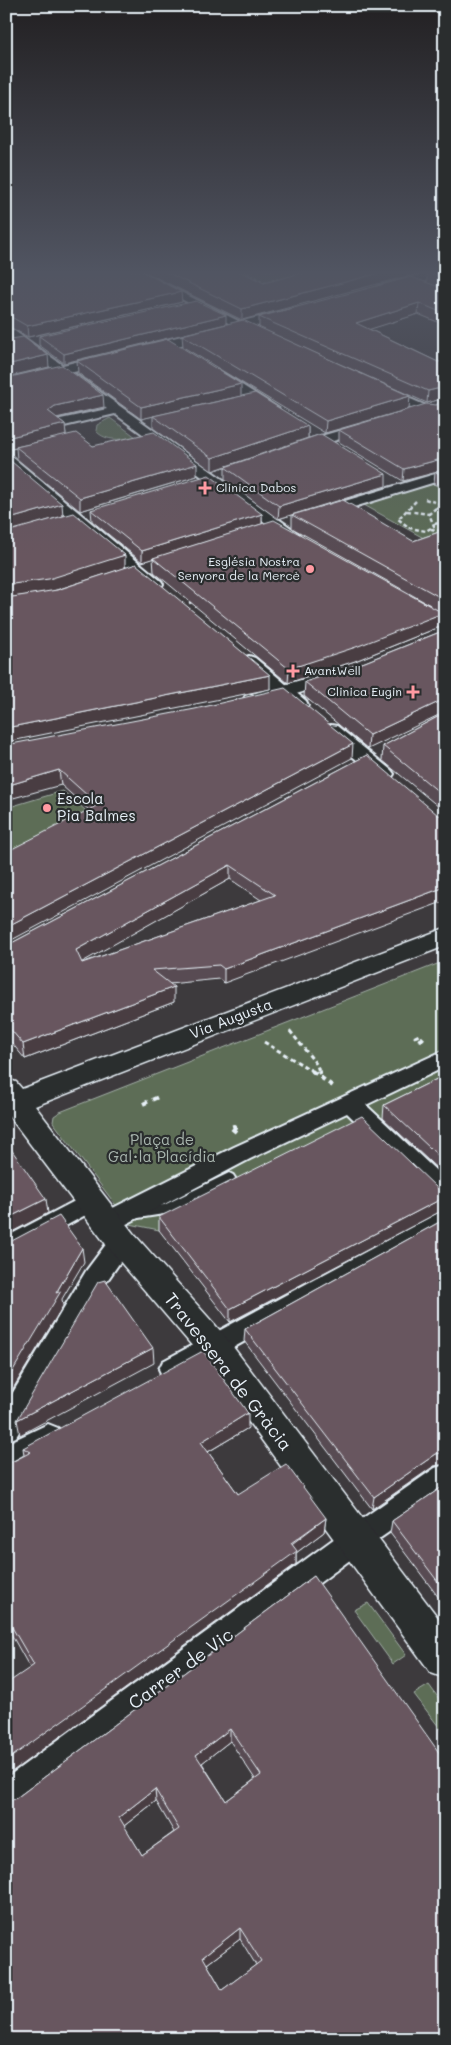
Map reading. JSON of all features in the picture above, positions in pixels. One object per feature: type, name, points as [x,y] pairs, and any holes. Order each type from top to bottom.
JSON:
[{"type":"street","points":[[56,365],[118,410],[146,424],[210,478],[276,526],[305,543]]},
{"type":"street","points":[[6,384],[90,365]]},
{"type":"street","points":[[205,366],[286,417]]},
{"type":"street","points":[[372,387],[445,419]]},
{"type":"street","points":[[234,404],[256,398]]},
{"type":"street","points":[[407,416],[445,404]]},
{"type":"street","points":[[60,423],[118,410]]},
{"type":"street","points":[[292,450],[381,423]]},
{"type":"street","points":[[309,431],[335,448]]},
{"type":"street","points":[[9,456],[78,518],[168,594]]},
{"type":"street","points":[[194,483],[230,471]]},
{"type":"street","points":[[258,532],[408,492],[445,475]]},
{"type":"street","points":[[387,480],[408,492]]},
{"type":"street","points":[[60,524],[94,514]]},
{"type":"street","points":[[123,575],[156,565]]},
{"type":"street","points":[[236,651],[396,784]]},
{"type":"street","points":[[232,706],[286,693],[362,668]]},
{"type":"street","name":"Via Augusta","points":[[9,1102],[445,936]]},
{"type":"street","points":[[6,1249],[112,1220],[248,1150],[445,1058]]},
{"type":"street","name":"Travessera de Gràcia","points":[[9,1102],[112,1220],[212,1345],[445,1659]]},
{"type":"street","points":[[350,1103],[445,1194]]},
{"type":"street","points":[[155,1378],[445,1218]]},
{"type":"street","points":[[6,1429],[102,1268],[112,1220]]},
{"type":"street","points":[[6,1458],[67,1425]]},
{"type":"street","name":"Carrer de Vic","points":[[6,1798],[356,1539],[445,1477]]},
{"type":"lane","points":[[112,1220],[166,1210],[230,1178]]},
{"type":"path","points":[[408,492],[416,501],[407,511],[398,516],[401,522],[417,531],[445,532]]},
{"type":"path","points":[[429,514],[441,504],[445,494]]},
{"type":"path","points":[[417,496],[441,504]]},
{"type":"path","points":[[436,507],[445,512]]},
{"type":"path","points":[[407,511],[429,514]]},
{"type":"path","points":[[429,514],[434,524]]},
{"type":"path","points":[[434,524],[445,522]]},
{"type":"path","points":[[431,530],[434,524]]},
{"type":"path","points":[[189,604],[198,601]]},
{"type":"path","points":[[290,1031],[317,1066],[320,1074],[350,1103]]},
{"type":"path","points":[[264,1042],[308,1070],[320,1074]]},
{"type":"path","points":[[143,1104],[158,1097]]},
{"type":"green space","points":[[110,418],[136,437],[110,439],[100,435],[96,431],[97,425]]},
{"type":"green space","points":[[445,480],[445,543],[438,546],[364,505]]},
{"type":"green space","points":[[63,791],[92,816],[6,856],[6,808]]},
{"type":"green space","name":"Plaça de Gal·la Placídia","points":[[445,961],[445,1087],[159,1230],[130,1224],[53,1122],[54,1116],[60,1112]]},
{"type":"green space","points":[[368,1603],[406,1655],[393,1664],[354,1610]]},
{"type":"green space","points":[[429,1685],[445,1707],[445,1735],[414,1694]]},
{"type":"building","points":[[63,365],[103,395],[55,406],[48,411],[65,424],[6,438],[6,378]]},
{"type":"building","points":[[83,365],[211,365],[241,384],[141,407]]},
{"type":"building","points":[[233,365],[343,365],[410,396],[326,421]]},
{"type":"building","points":[[370,365],[445,365],[445,387],[428,391]]},
{"type":"building","points":[[255,393],[308,426],[212,458],[153,416]]},
{"type":"building","points":[[445,398],[445,458],[404,469],[339,430],[426,404],[437,405],[439,401]]},
{"type":"building","points":[[154,432],[197,464],[80,498],[16,447],[76,433],[93,446]]},
{"type":"building","points":[[321,434],[386,474],[279,506],[225,467]]},
{"type":"building","points":[[6,457],[62,504],[6,520]]},
{"type":"building","points":[[445,469],[445,477],[436,472]]},
{"type":"building","points":[[209,475],[262,514],[142,551],[91,510]]},
{"type":"building","points":[[343,500],[413,541],[445,530],[445,600],[292,515]]},
{"type":"building","points":[[74,513],[125,555],[49,579],[6,585],[6,532]]},
{"type":"building","points":[[274,520],[443,613],[356,647],[289,669],[153,558]]},
{"type":"building","points":[[136,564],[270,675],[6,728],[6,598],[57,590]]},
{"type":"building","points":[[445,630],[445,699],[369,735],[305,682],[365,662]]},
{"type":"building","points":[[285,688],[353,744],[6,927],[6,852],[98,805],[59,770],[6,786],[6,745],[195,709]]},
{"type":"building","points":[[445,713],[445,797],[383,746]]},
{"type":"building","points":[[367,755],[438,815],[445,816],[445,887],[224,969],[219,965],[152,970],[174,987],[23,1044],[6,1024],[6,946]],"holes":[[[230,865],[275,895],[82,963],[76,950]]]},
{"type":"building","points":[[445,1075],[445,1162],[384,1105]]},
{"type":"building","points":[[362,1116],[437,1188],[445,1191],[445,1197],[230,1309],[159,1217]]},
{"type":"building","points":[[6,1142],[46,1199],[6,1219]]},
{"type":"building","points":[[59,1216],[82,1248],[56,1293],[61,1291],[6,1382],[6,1244]]},
{"type":"building","points":[[445,1219],[445,1452],[436,1454],[374,1497],[245,1329]]},
{"type":"building","points":[[105,1280],[153,1348],[17,1420],[98,1282]]},
{"type":"building","points":[[203,1351],[248,1413],[201,1442],[238,1494],[286,1464],[326,1518],[291,1543],[297,1551],[6,1761],[6,1684],[34,1665],[6,1617],[6,1465],[31,1452],[23,1448]]},
{"type":"building","points":[[445,1485],[445,1591],[392,1521]]},
{"type":"building","points":[[314,1576],[445,1761],[445,2039],[6,2039],[6,1802],[15,1799]],"holes":[[[230,1729],[261,1775],[226,1801],[196,1755]],[[155,1789],[179,1829],[142,1855],[119,1817]],[[240,1928],[261,1961],[222,1990],[203,1957]]]},
{"type":"place","name":"Clinica Dabos","points":[[205,488]]},
{"type":"place","name":"Església Nostra Senyora de la Mercè","points":[[310,569]]},
{"type":"place","name":"AvantWell","points":[[293,671]]},
{"type":"place","name":"Clinica Eugin","points":[[413,692]]},
{"type":"place","name":"Escola Pia Balmes","points":[[47,808]]}]
